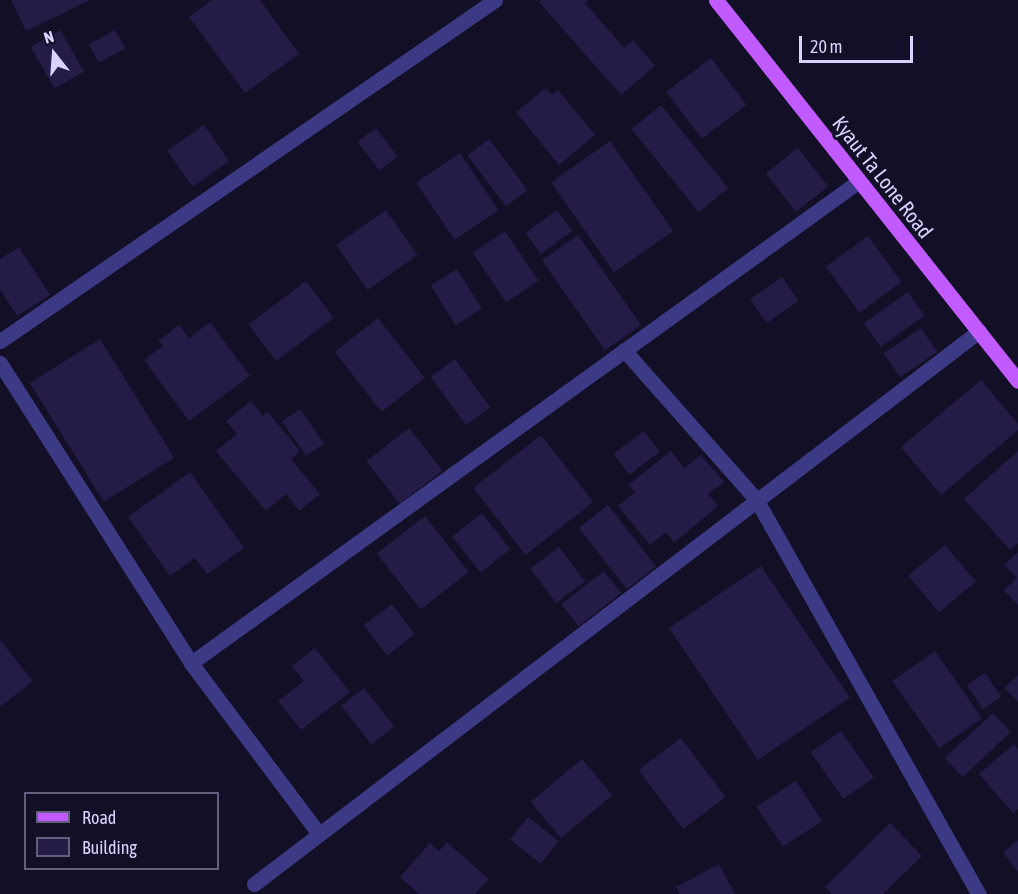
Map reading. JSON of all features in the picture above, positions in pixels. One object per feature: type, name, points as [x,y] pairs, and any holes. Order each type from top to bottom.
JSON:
[{"type":"main road","name":"Kyaut Ta Lone Road","points":[[716,0],[1018,381]]},
{"type":"street","points":[[0,341],[495,0]]},
{"type":"street","points":[[191,663],[859,181]]},
{"type":"street","points":[[254,884],[979,331]]},
{"type":"street","points":[[624,350],[756,499],[979,894]]},
{"type":"street","points":[[0,363],[191,663],[319,834]]},
{"type":"building","points":[[11,0],[90,0],[26,31]]},
{"type":"building","points":[[212,0],[260,0],[299,54],[245,93],[189,17]]},
{"type":"building","points":[[541,0],[588,0],[585,3],[624,48],[633,40],[655,66],[621,95],[539,2]]},
{"type":"building","points":[[60,30],[84,72],[55,89],[31,47]]},
{"type":"building","points":[[115,30],[125,48],[99,63],[89,45]]},
{"type":"building","points":[[711,58],[747,105],[702,139],[666,92]]},
{"type":"building","points":[[546,88],[552,95],[558,90],[595,135],[559,165],[516,112]]},
{"type":"building","points":[[661,105],[728,188],[699,212],[631,129]]},
{"type":"building","points":[[204,125],[229,161],[192,187],[167,151]]},
{"type":"building","points":[[376,128],[398,157],[379,171],[358,142]]},
{"type":"building","points":[[489,139],[528,190],[506,206],[467,155]]},
{"type":"building","points":[[610,141],[673,231],[614,272],[551,182]]},
{"type":"building","points":[[798,148],[828,187],[796,212],[766,173]]},
{"type":"building","points":[[460,153],[499,210],[455,240],[416,183]]},
{"type":"building","points":[[386,210],[418,255],[368,290],[336,245]]},
{"type":"building","points":[[557,210],[572,231],[541,254],[525,233]]},
{"type":"building","points":[[505,231],[539,281],[506,303],[473,253]]},
{"type":"building","points":[[578,235],[641,325],[605,350],[542,260]]},
{"type":"building","points":[[868,236],[902,282],[859,313],[826,267]]},
{"type":"building","points":[[19,247],[50,295],[17,316],[0,289],[0,259]]},
{"type":"building","points":[[457,269],[482,309],[456,325],[431,285]]},
{"type":"building","points":[[782,277],[799,301],[767,323],[750,299]]},
{"type":"building","points":[[306,281],[334,318],[276,361],[248,324]]},
{"type":"building","points":[[908,292],[925,316],[880,347],[864,323]]},
{"type":"building","points":[[378,318],[425,378],[381,412],[335,352]]},
{"type":"building","points":[[210,322],[250,376],[189,421],[144,360],[163,346],[158,341],[179,325],[189,338]]},
{"type":"building","points":[[921,328],[937,352],[900,377],[884,353]]},
{"type":"building","points":[[100,339],[174,458],[104,502],[30,383]]},
{"type":"building","points":[[455,359],[490,408],[466,425],[431,377]]},
{"type":"building","points":[[981,380],[1018,424],[1018,430],[941,495],[901,447]]},
{"type":"building","points":[[251,401],[263,416],[268,412],[300,451],[291,459],[320,494],[299,511],[286,494],[266,511],[216,451],[237,434],[226,421]]},
{"type":"building","points":[[300,409],[324,443],[306,456],[282,422]]},
{"type":"building","points":[[409,428],[442,471],[400,504],[366,461]]},
{"type":"building","points":[[644,431],[660,452],[629,475],[614,454]]},
{"type":"building","points":[[541,435],[593,502],[526,555],[473,488]]},
{"type":"building","points":[[671,451],[684,468],[701,455],[724,482],[708,494],[718,506],[674,543],[666,532],[650,545],[618,506],[635,492],[628,485]]},
{"type":"building","points":[[1018,451],[1018,543],[1010,550],[964,499]]},
{"type":"building","points":[[190,472],[244,548],[207,574],[195,558],[170,576],[128,517]]},
{"type":"building","points":[[608,505],[656,566],[627,589],[579,528]]},
{"type":"building","points":[[482,513],[510,549],[480,573],[452,536]]},
{"type":"building","points":[[425,516],[469,572],[421,610],[377,554]]},
{"type":"building","points":[[945,545],[976,582],[939,613],[908,576]]},
{"type":"building","points":[[559,547],[585,581],[556,603],[530,569]]},
{"type":"building","points":[[1018,552],[1018,605],[1004,590],[1017,578],[1004,565]]},
{"type":"building","points":[[761,566],[850,698],[758,760],[669,628]]},
{"type":"building","points":[[604,571],[621,593],[579,626],[561,604]]},
{"type":"building","points":[[392,604],[415,634],[387,655],[364,625]]},
{"type":"building","points":[[0,640],[33,681],[0,707]]},
{"type":"building","points":[[315,648],[350,692],[301,730],[278,701],[304,681],[292,666]]},
{"type":"building","points":[[935,651],[982,718],[939,748],[892,681]]},
{"type":"building","points":[[985,673],[1001,697],[983,709],[967,685]]},
{"type":"building","points":[[1018,675],[1018,702],[1004,688]]},
{"type":"building","points":[[364,688],[394,727],[371,744],[341,706]]},
{"type":"building","points":[[993,713],[1011,732],[962,777],[945,758]]},
{"type":"building","points":[[841,731],[874,778],[843,799],[811,752]]},
{"type":"building","points":[[681,738],[726,797],[683,829],[639,770]]},
{"type":"building","points":[[1014,744],[1018,749],[1018,809],[1013,813],[979,774]]},
{"type":"building","points":[[582,759],[612,795],[561,838],[531,802]]},
{"type":"building","points":[[796,781],[822,821],[783,847],[757,807]]},
{"type":"building","points":[[528,817],[559,841],[541,864],[510,840]]},
{"type":"building","points":[[890,823],[922,856],[883,894],[832,894],[825,887]]},
{"type":"building","points":[[1018,840],[1018,872],[1003,852]]},
{"type":"building","points":[[447,842],[489,879],[475,894],[419,894],[400,877],[430,843],[439,851]]},
{"type":"building","points":[[719,864],[735,894],[680,894],[676,887]]}]
